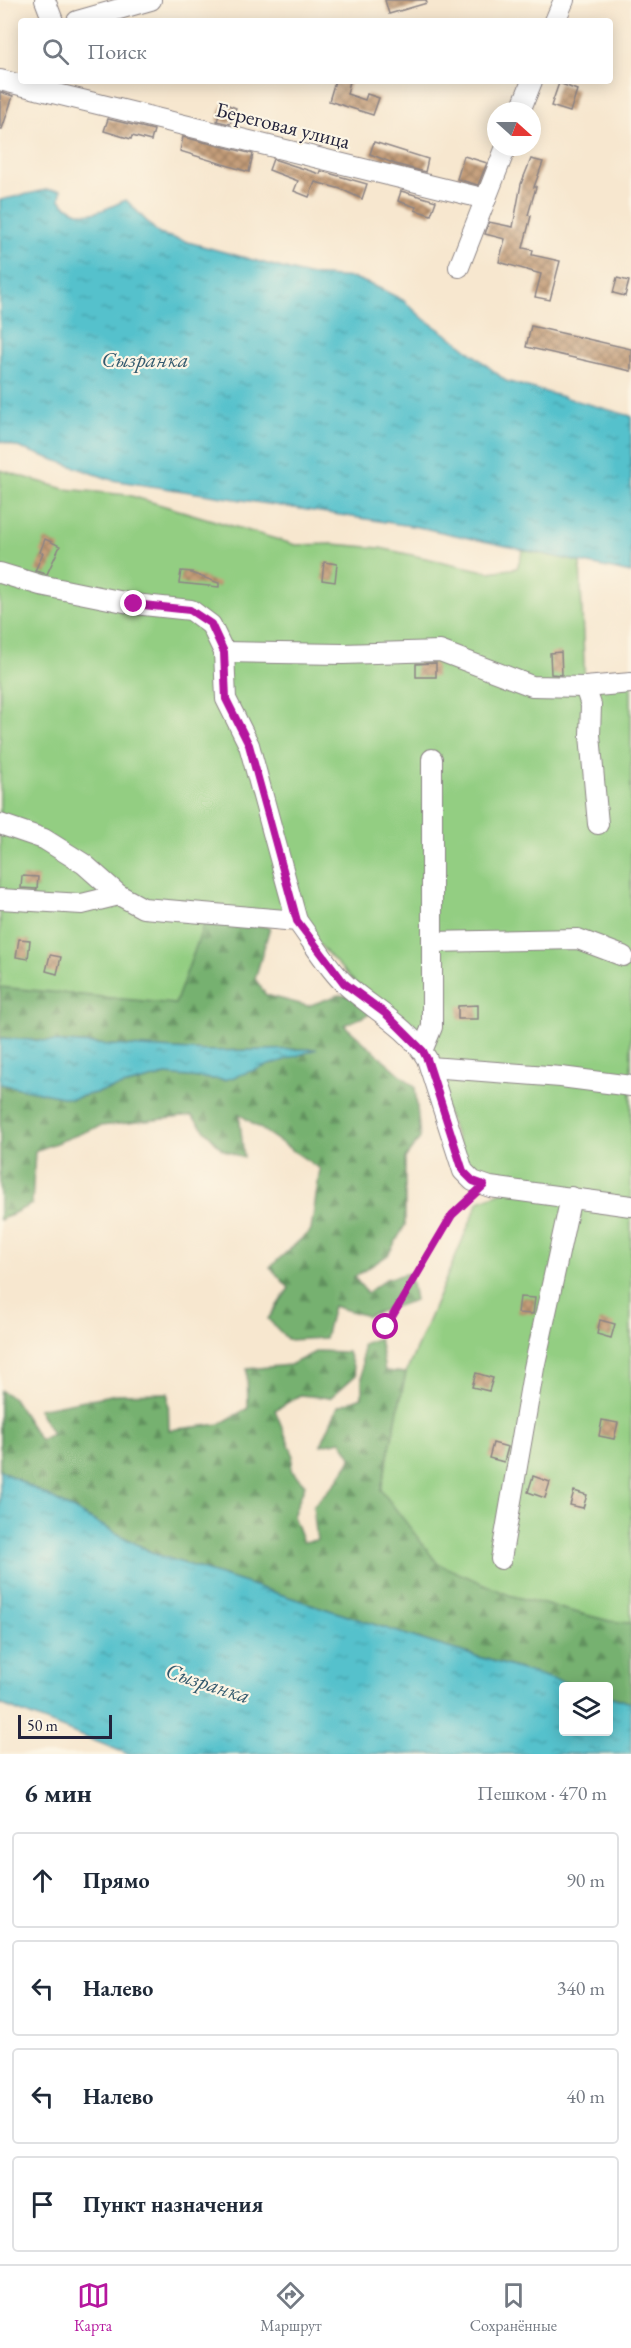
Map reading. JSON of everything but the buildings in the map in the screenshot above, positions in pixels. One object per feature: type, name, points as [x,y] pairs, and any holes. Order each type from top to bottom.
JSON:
[{"type":"street","points":[[45,0],[52,18]]},
{"type":"street","points":[[88,18],[151,0]]},
{"type":"street","points":[[555,18],[564,0]]},
{"type":"street","name":"Береговая улица","points":[[0,80],[18,82]]},
{"type":"street","name":"Береговая улица","points":[[32,84],[48,86],[486,199]]},
{"type":"street","points":[[524,102],[531,84]]},
{"type":"street","points":[[459,267],[503,156]]},
{"type":"street","points":[[0,573],[39,585],[134,604],[190,610],[211,624],[224,652],[226,699],[249,745],[297,921],[344,983],[386,1014],[426,1059],[463,1171],[473,1181],[484,1185],[631,1206]]},
{"type":"street","points":[[224,652],[343,654],[440,651],[532,686],[585,687],[631,683]]},
{"type":"street","points":[[585,687],[591,705],[590,735],[598,824]]},
{"type":"street","points":[[426,1059],[432,1027],[432,759]]},
{"type":"street","points":[[0,824],[44,839],[84,864],[119,895],[143,908],[297,921]]},
{"type":"street","points":[[0,899],[82,904],[119,895]]},
{"type":"street","points":[[432,942],[578,939],[623,956]]},
{"type":"street","points":[[426,1059],[631,1086]]},
{"type":"street","points":[[501,1559],[534,1368],[571,1197]]},
{"type":"path","points":[[386,1327],[452,1215],[484,1185]]},
{"type":"green space","points":[[0,470],[65,489],[128,495],[296,545],[333,544],[380,548],[489,572],[517,568],[523,550],[580,562],[585,687],[631,683],[631,1623],[610,1621],[509,1595],[438,1564],[381,1490],[406,1373],[479,1201],[508,1190],[473,1181],[427,1059],[297,921],[208,913],[175,1004],[0,987]]},
{"type":"green space","points":[[205,921],[270,927],[255,979],[266,995],[308,1006],[338,995],[361,997],[372,1013],[344,1025],[415,1087],[420,1138],[405,1158],[405,1225],[388,1255],[354,1277],[367,1293],[386,1279],[410,1273],[415,1300],[367,1316],[333,1306],[325,1338],[288,1340],[268,1319],[289,1288],[270,1267],[311,1230],[320,1169],[239,1114],[244,1158],[222,1149],[192,1116],[100,1126],[35,1151],[32,1204],[0,1220],[0,1084],[72,1099],[166,1075],[225,1080],[314,1049],[206,1051],[0,1038],[0,987],[175,1004]]},
{"type":"green space","points":[[379,1338],[385,1371],[406,1373],[381,1490],[509,1595],[610,1621],[631,1623],[631,1703],[613,1697],[613,1682],[563,1682],[432,1643],[155,1554],[0,1470],[0,1390],[13,1398],[40,1440],[52,1434],[38,1409],[116,1394],[168,1393],[169,1430],[220,1424],[248,1408],[247,1369],[290,1365],[317,1351],[348,1352],[356,1375],[330,1398],[300,1395],[275,1410],[293,1454],[291,1470],[305,1485],[293,1516],[303,1542],[317,1540],[313,1506],[337,1481],[352,1458],[341,1441],[321,1445],[338,1406],[362,1397],[362,1344]]},
{"type":"water","name":"Сызранка","points":[[46,190],[61,190],[60,200],[76,212],[92,213],[126,200],[159,234],[307,275],[354,278],[403,300],[424,319],[458,342],[506,381],[631,416],[631,573],[418,527],[112,480],[0,441],[0,200]]},
{"type":"water","points":[[0,1038],[206,1051],[317,1049],[225,1080],[166,1075],[71,1099],[0,1084]]},
{"type":"water","name":"Сызранка","points":[[0,1470],[155,1554],[432,1643],[563,1682],[559,1682],[559,1736],[613,1736],[613,1697],[631,1703],[631,1754],[128,1754],[0,1704]]},
{"type":"route","points":[[134,604],[190,610],[211,624],[224,652],[226,699],[249,745],[297,921],[344,983],[386,1014],[423,1051],[463,1171],[473,1181],[484,1185],[452,1215],[386,1327]]}]
